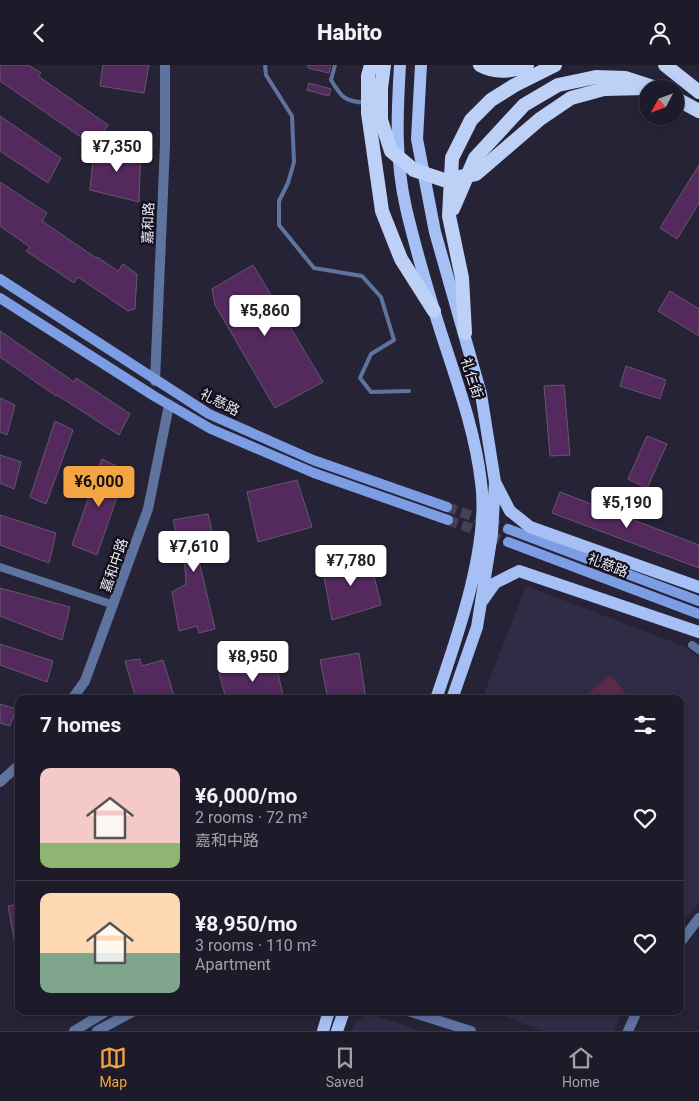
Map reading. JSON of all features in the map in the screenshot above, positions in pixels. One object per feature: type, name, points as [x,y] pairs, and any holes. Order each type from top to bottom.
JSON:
[{"type":"highway","points":[[371,65],[368,76],[368,103],[382,211],[401,259],[434,311]]},
{"type":"highway","points":[[384,65],[381,88],[381,120],[391,151],[414,170],[444,180],[476,174],[540,119],[571,99],[604,89],[639,88]]},
{"type":"highway","points":[[480,65],[490,70],[515,71],[527,65]]},
{"type":"highway","points":[[465,333],[462,278],[450,216],[452,158],[471,120],[492,100],[515,85],[555,65]]},
{"type":"highway","points":[[665,65],[699,92]]},
{"type":"highway","points":[[450,216],[475,157],[524,105],[558,85],[596,77],[625,78],[639,82]]},
{"type":"highway","points":[[684,103],[699,111]]},
{"type":"main road","name":"礼仁街","points":[[400,65],[396,139],[405,207],[434,311],[464,401],[482,483],[481,532],[464,614],[437,695]]},
{"type":"main road","name":"礼仁街","points":[[421,65],[417,139],[435,232],[481,394],[495,483],[492,534],[476,627],[453,695]]},
{"type":"main road","name":"礼慈路","points":[[0,279],[209,414],[313,459],[447,507]]},
{"type":"main road","name":"礼慈路","points":[[0,298],[169,405],[212,429],[314,473],[448,520]]},
{"type":"main road","points":[[495,483],[510,511],[530,527],[699,587]]},
{"type":"main road","name":"礼慈路","points":[[508,529],[699,601]]},
{"type":"main road","name":"礼慈路","points":[[508,542],[699,614]]},
{"type":"main road","points":[[480,604],[495,583],[519,571],[699,632]]},
{"type":"main road","points":[[323,1031],[329,1015]]},
{"type":"main road","points":[[337,1031],[343,1015]]},
{"type":"street","name":"嘉和路","points":[[156,381],[165,145],[165,65]]},
{"type":"street","name":"嘉和中路","points":[[75,695],[85,681],[148,509],[169,405]]},
{"type":"street","points":[[0,567],[114,605]]},
{"type":"street","points":[[692,645],[699,650]]},
{"type":"street","points":[[0,782],[15,769]]},
{"type":"street","points":[[684,938],[699,918]]},
{"type":"street","points":[[74,1031],[100,1015]]},
{"type":"street","points":[[97,1031],[127,1015]]},
{"type":"street","points":[[421,1015],[471,1031]]},
{"type":"street","points":[[628,1031],[635,1015]]},
{"type":"lane","points":[[265,65],[266,75],[292,116],[294,162],[288,183],[279,201],[279,225],[314,267],[362,276],[381,297],[394,340],[371,354],[360,378],[371,392],[409,391]]},
{"type":"lane","points":[[335,65],[331,79],[342,96],[350,102],[368,103]]},
{"type":"shaded area","points":[[526,586],[686,647],[699,658],[699,902],[684,920],[684,695],[484,695]]},
{"type":"shaded area","points":[[610,675],[628,695],[587,695]]},
{"type":"shaded area","points":[[365,1015],[374,1015],[420,1031],[352,1031],[356,1022]]},
{"type":"shaded area","points":[[501,1015],[620,1015],[614,1031],[543,1031]]},
{"type":"building","points":[[0,65],[28,65],[41,73],[38,76],[108,125],[94,146],[0,81]]},
{"type":"building","points":[[103,65],[149,65],[144,93],[100,86]]},
{"type":"building","points":[[308,65],[331,65],[329,73],[308,68]]},
{"type":"building","points":[[309,83],[331,89],[329,96],[307,90]]},
{"type":"building","points":[[0,116],[61,158],[48,183],[0,151]]},
{"type":"building","points":[[141,147],[139,202],[90,190],[94,151]]},
{"type":"building","points":[[699,165],[699,203],[677,239],[660,228]]},
{"type":"building","points":[[0,182],[47,213],[42,221],[96,258],[118,271],[123,264],[137,274],[135,309],[128,311],[78,277],[74,283],[26,251],[30,247],[0,226]]},
{"type":"building","points":[[253,265],[323,382],[275,408],[215,305],[212,289]]},
{"type":"building","points":[[670,291],[699,309],[699,336],[658,311]]},
{"type":"building","points":[[0,331],[74,382],[76,378],[130,414],[119,435],[56,396],[0,357]]},
{"type":"building","points":[[626,366],[666,380],[660,399],[620,386]]},
{"type":"building","points":[[564,385],[570,455],[550,456],[544,386]]},
{"type":"building","points":[[0,398],[15,405],[7,435],[0,432]]},
{"type":"building","points":[[55,421],[73,430],[46,504],[30,497]]},
{"type":"building","points":[[647,436],[667,444],[647,488],[628,479]]},
{"type":"building","points":[[0,455],[21,462],[14,489],[0,483]]},
{"type":"building","points":[[102,459],[126,471],[97,555],[72,545]]},
{"type":"building","points":[[297,480],[312,527],[258,542],[247,492]]},
{"type":"building","points":[[560,492],[699,545],[699,568],[552,513]]},
{"type":"building","points":[[208,514],[218,557],[199,561],[215,629],[199,633],[197,626],[179,631],[172,592],[186,584],[185,567],[173,520]]},
{"type":"building","points":[[0,515],[56,533],[49,563],[0,545]]},
{"type":"building","points":[[369,554],[381,605],[332,620],[322,566]]},
{"type":"building","points":[[0,588],[70,607],[62,640],[0,616]]},
{"type":"building","points":[[0,644],[53,661],[47,682],[0,665]]},
{"type":"building","points":[[359,653],[365,695],[327,695],[320,660]]},
{"type":"building","points":[[140,659],[142,666],[163,660],[174,695],[135,695],[125,661]]},
{"type":"building","points":[[275,661],[283,695],[225,695],[219,673]]},
{"type":"building","points":[[0,704],[15,709],[10,726],[0,723]]},
{"type":"building","points":[[15,905],[15,944],[8,906]]},
{"type":"tunnel","points":[[447,507],[508,529]]},
{"type":"tunnel","points":[[448,520],[508,542]]}]
